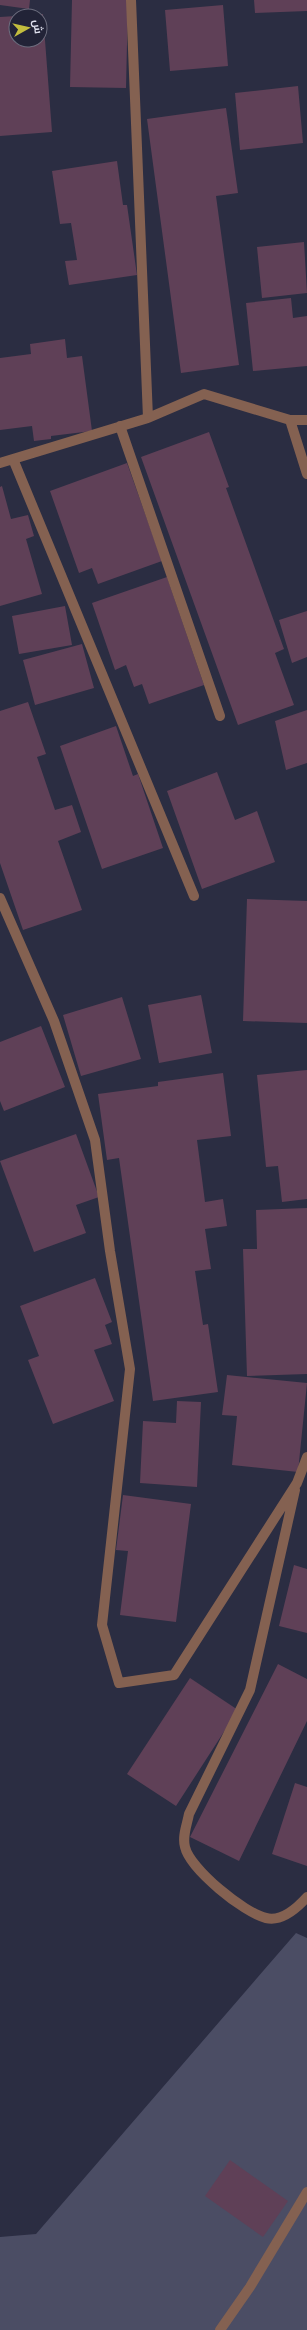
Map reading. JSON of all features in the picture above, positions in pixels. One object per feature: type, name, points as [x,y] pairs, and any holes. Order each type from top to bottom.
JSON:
[{"type":"street","points":[[131,0],[148,418]]},
{"type":"street","points":[[0,463],[148,418],[204,394],[290,420],[307,420]]},
{"type":"street","points":[[290,420],[307,474]]},
{"type":"street","points":[[120,426],[220,716]]},
{"type":"street","points":[[13,459],[194,896]]},
{"type":"street","points":[[0,898],[54,1021],[95,1140],[110,1251],[130,1369],[102,1625],[119,1682],[174,1675],[297,1483]]},
{"type":"street","points":[[307,1458],[297,1483],[250,1690],[189,1814],[184,1834],[184,1846],[189,1860],[205,1877],[238,1903],[266,1919],[280,1917],[297,1909],[307,1897]]},
{"type":"street","points":[[220,2330],[250,2287],[307,2192]]},
{"type":"shaded area","points":[[296,1933],[307,1938],[307,2330],[0,2330],[0,2237],[36,2234]]},
{"type":"building","points":[[0,0],[30,0],[29,8],[0,5]]},
{"type":"building","points":[[72,0],[128,0],[126,88],[70,87]]},
{"type":"building","points":[[254,0],[307,0],[307,11],[255,13]]},
{"type":"building","points":[[223,5],[228,66],[170,71],[165,10]]},
{"type":"building","points":[[8,16],[8,48],[46,48],[52,132],[0,136],[0,17]]},
{"type":"building","points":[[298,86],[303,143],[240,150],[235,93]]},
{"type":"building","points":[[226,108],[238,193],[216,196],[239,365],[181,373],[147,119]]},
{"type":"building","points":[[117,161],[123,205],[127,205],[137,275],[69,285],[65,261],[77,260],[71,223],[60,224],[52,171]]},
{"type":"building","points":[[304,242],[307,293],[262,298],[257,247]]},
{"type":"building","points":[[291,298],[293,318],[307,316],[307,366],[253,371],[246,303]]},
{"type":"building","points":[[65,339],[67,358],[82,356],[92,431],[51,436],[51,439],[34,441],[32,426],[0,430],[0,358],[31,354],[30,344]]},
{"type":"building","points":[[209,432],[229,487],[226,488],[284,649],[275,653],[294,705],[238,725],[141,457]]},
{"type":"building","points":[[127,463],[162,561],[98,584],[92,568],[79,573],[50,491]]},
{"type":"building","points":[[2,486],[11,519],[28,515],[34,536],[26,539],[42,594],[0,606],[0,487]]},
{"type":"building","points":[[167,577],[204,685],[149,704],[142,684],[134,687],[126,665],[115,670],[92,603]]},
{"type":"building","points":[[65,606],[72,645],[19,654],[12,616]]},
{"type":"building","points":[[307,611],[307,657],[292,663],[279,620]]},
{"type":"building","points":[[82,644],[94,688],[35,705],[23,660]]},
{"type":"building","points":[[28,702],[46,754],[37,757],[55,810],[72,805],[81,832],[58,841],[82,910],[23,930],[0,863],[0,711]]},
{"type":"building","points":[[307,710],[307,763],[286,770],[275,721]]},
{"type":"building","points":[[116,726],[133,776],[138,774],[163,848],[102,869],[60,746]]},
{"type":"building","points":[[217,772],[235,820],[257,811],[275,862],[202,889],[167,791]]},
{"type":"building","points":[[247,899],[307,901],[307,1023],[243,1021]]},
{"type":"building","points":[[201,995],[212,1053],[159,1063],[148,1005]]},
{"type":"building","points":[[122,997],[141,1059],[81,1076],[63,1015]]},
{"type":"building","points":[[41,1026],[65,1087],[4,1111],[0,1101],[0,1042]]},
{"type":"building","points":[[307,1070],[307,1199],[282,1202],[278,1166],[266,1167],[257,1075]]},
{"type":"building","points":[[223,1073],[231,1136],[197,1140],[205,1202],[223,1199],[227,1226],[205,1229],[211,1269],[195,1271],[203,1325],[208,1324],[218,1392],[153,1401],[119,1158],[107,1160],[98,1094],[158,1086],[158,1082]]},
{"type":"building","points":[[76,1134],[99,1197],[76,1205],[86,1233],[34,1252],[0,1161]]},
{"type":"building","points":[[307,1208],[307,1374],[247,1376],[243,1249],[257,1249],[256,1210]]},
{"type":"building","points":[[95,1278],[112,1322],[105,1325],[112,1344],[94,1350],[114,1401],[53,1424],[28,1360],[39,1356],[20,1306]]},
{"type":"building","points":[[227,1375],[307,1383],[298,1472],[232,1465],[237,1416],[222,1415]]},
{"type":"building","points":[[177,1401],[201,1402],[197,1487],[140,1483],[143,1421],[176,1423]]},
{"type":"building","points":[[123,1495],[191,1504],[176,1622],[120,1615],[128,1551],[116,1550]]},
{"type":"building","points":[[294,1565],[307,1569],[307,1633],[279,1626]]},
{"type":"building","points":[[278,1664],[307,1679],[307,1721],[239,1861],[190,1837]]},
{"type":"building","points":[[190,1678],[238,1710],[176,1806],[127,1774]]},
{"type":"building","points":[[295,1783],[307,1787],[307,1866],[272,1854]]},
{"type":"building","points":[[230,2160],[288,2201],[263,2237],[205,2196]]}]
